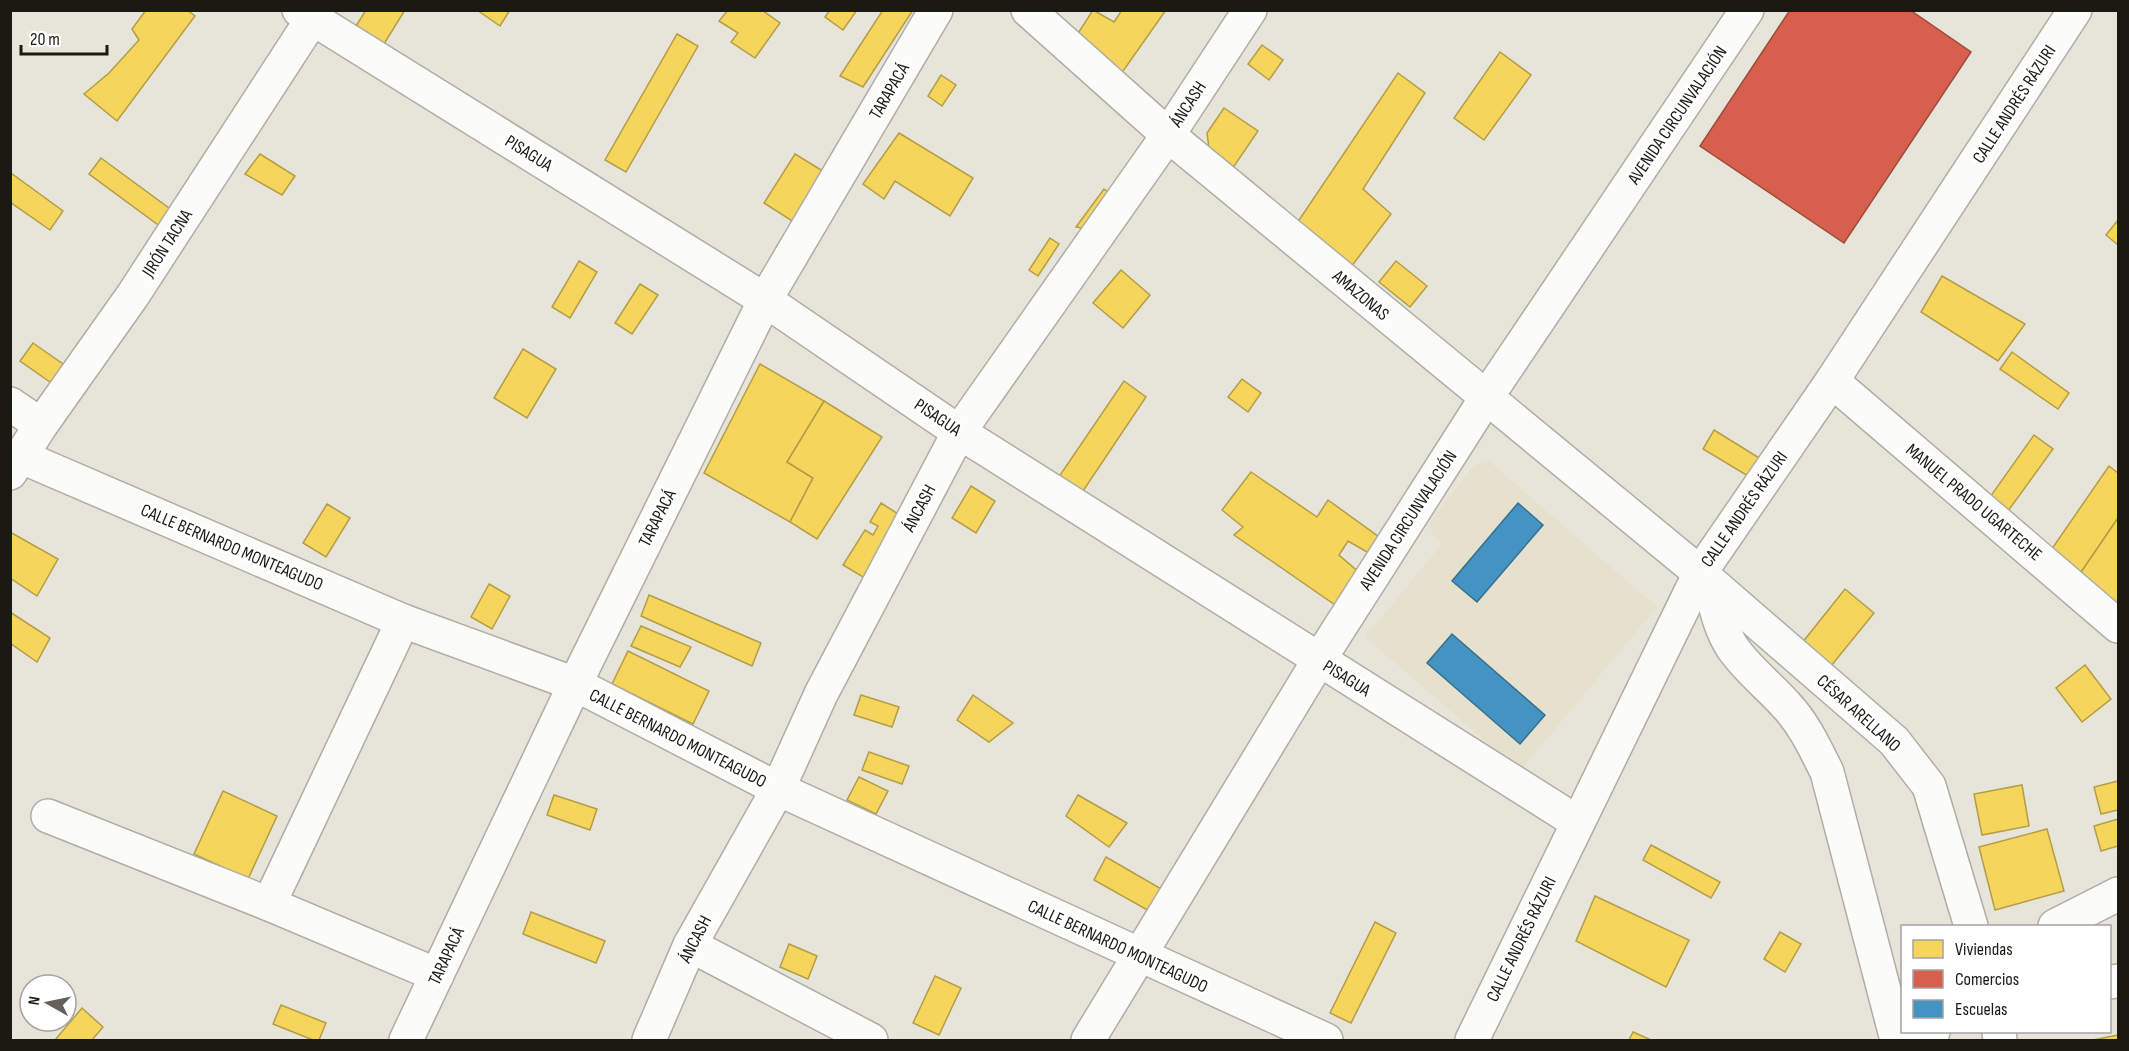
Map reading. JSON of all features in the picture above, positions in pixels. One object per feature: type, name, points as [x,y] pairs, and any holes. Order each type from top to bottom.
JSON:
[{"type":"street","name":"TARAPACÁ","points":[[406,1041],[575,684],[765,300],[936,10]]},
{"type":"street","name":"AMAZONAS","points":[[1028,10],[1168,135],[1705,577]]},
{"type":"street","name":"ÁNCASH","points":[[648,1041],[690,945],[778,789],[821,694],[959,432],[1168,135],[1250,10]]},
{"type":"street","name":"AVENIDA CIRCUNVALACIÓN","points":[[1088,1041],[1318,660],[1486,398],[1747,10]]},
{"type":"street","name":"CALLE ANDRÉS RÁZURI","points":[[1472,1041],[1577,822],[1705,577],[2075,10]]},
{"type":"street","name":"PISAGUA","points":[[310,13],[765,300],[959,432],[1577,822]]},
{"type":"street","name":"JIRÓN TACNA","points":[[16,465],[41,424],[133,295],[310,13]]},
{"type":"street","name":"MANUEL PRADO UGARTECHE","points":[[1832,381],[2118,623]]},
{"type":"street","points":[[10,404],[41,424]]},
{"type":"street","name":"CALLE BERNARDO MONTEAGUDO","points":[[16,465],[403,621],[575,684],[778,789],[1326,1041]]},
{"type":"street","points":[[1705,577],[1731,646],[1754,674],[1786,705],[1810,738],[1827,772],[1895,1001],[1898,1041]]},
{"type":"street","name":"CÉSAR ARELLANO","points":[[1705,577],[1894,741],[1929,786],[1970,925]]},
{"type":"street","points":[[269,904],[403,621]]},
{"type":"street","points":[[48,816],[269,904],[437,975]]},
{"type":"street","points":[[2059,925],[2118,894]]},
{"type":"street","points":[[690,945],[872,1041]]},
{"type":"street","points":[[1914,1041],[1931,1033]]},
{"type":"shaded area","points":[[1489,461],[1657,607],[1520,771],[1365,637],[1442,544],[1432,533],[1430,521],[1474,466]]},
{"type":"building: Viviendas","points":[[146,10],[187,10],[195,16],[117,121],[84,94],[109,73],[139,40],[132,29]]},
{"type":"building: Viviendas","points":[[366,10],[405,10],[379,52],[351,34]]},
{"type":"building: Viviendas","points":[[477,10],[510,10],[500,26]]},
{"type":"building: Viviendas","points":[[728,10],[762,10],[780,23],[755,58],[731,42],[738,33],[719,21]]},
{"type":"building: Viviendas","points":[[830,10],[857,10],[843,30],[825,17]]},
{"type":"building: Viviendas","points":[[883,10],[913,10],[863,87],[840,76]]},
{"type":"building: Viviendas","points":[[1093,10],[1114,22],[1122,10],[1166,10],[1121,74],[1075,38]]},
{"type":"building: Viviendas","points":[[677,34],[698,46],[626,172],[605,160]]},
{"type":"building: Viviendas","points":[[1262,45],[1283,60],[1269,80],[1248,64]]},
{"type":"building: Viviendas","points":[[1500,52],[1531,75],[1484,140],[1454,118]]},
{"type":"building: Viviendas","points":[[1398,73],[1425,93],[1363,189],[1391,214],[1348,271],[1293,229]]},
{"type":"building: Viviendas","points":[[941,75],[956,85],[942,106],[928,96]]},
{"type":"building: Viviendas","points":[[1224,108],[1258,131],[1228,175],[1211,164],[1207,133]]},
{"type":"building: Viviendas","points":[[899,133],[973,178],[950,216],[895,181],[884,199],[863,184]]},
{"type":"building: Viviendas","points":[[260,154],[295,176],[282,195],[245,174]]},
{"type":"building: Viviendas","points":[[795,154],[831,176],[800,226],[764,203]]},
{"type":"building: Viviendas","points":[[101,158],[177,214],[165,230],[89,174]]},
{"type":"building: Viviendas","points":[[11,173],[63,211],[50,230],[10,202]]},
{"type":"building: Viviendas","points":[[1104,189],[1112,195],[1087,229],[1076,227]]},
{"type":"building: Viviendas","points":[[2118,220],[2118,245],[2106,235]]},
{"type":"building: Viviendas","points":[[1050,238],[1059,244],[1038,276],[1029,270]]},
{"type":"building: Viviendas","points":[[579,261],[597,272],[570,318],[552,307]]},
{"type":"building: Viviendas","points":[[1396,261],[1427,286],[1410,307],[1379,282]]},
{"type":"building: Viviendas","points":[[1121,270],[1150,295],[1123,328],[1093,303]]},
{"type":"building: Viviendas","points":[[1942,276],[2025,324],[1998,361],[1921,312]]},
{"type":"building: Viviendas","points":[[640,284],[658,295],[632,334],[615,323]]},
{"type":"building: Viviendas","points":[[33,343],[73,371],[60,389],[20,361]]},
{"type":"building: Viviendas","points":[[523,349],[556,369],[527,418],[494,398]]},
{"type":"building: Viviendas","points":[[2012,352],[2069,393],[2058,409],[2000,369]]},
{"type":"building: Viviendas","points":[[760,364],[824,401],[787,462],[813,478],[790,522],[704,473]]},
{"type":"building: Viviendas","points":[[1242,379],[1261,393],[1248,412],[1228,397]]},
{"type":"building: Viviendas","points":[[1124,381],[1146,397],[1075,503],[1052,487]]},
{"type":"building: Viviendas","points":[[824,401],[882,437],[817,539],[790,522],[813,478],[787,462]]},
{"type":"building: Viviendas","points":[[1714,430],[1769,464],[1758,482],[1703,449]]},
{"type":"building: Viviendas","points":[[2034,435],[2053,449],[2008,511],[1990,497]]},
{"type":"building: Viviendas","points":[[2109,466],[2118,473],[2118,518],[2077,578],[2047,556]]},
{"type":"building: Viviendas","points":[[1251,472],[1317,517],[1328,500],[1386,542],[1374,556],[1348,541],[1339,555],[1361,574],[1338,607],[1234,535],[1243,527],[1222,510]]},
{"type":"building: Viviendas","points":[[971,486],[995,501],[976,533],[952,518]]},
{"type":"building: Viviendas","points":[[881,503],[906,519],[873,583],[843,565],[865,530],[873,535],[878,526],[870,522]]},
{"type":"building: Viviendas","points":[[327,504],[350,518],[326,557],[303,543]]},
{"type":"building: Viviendas","points":[[2118,518],[2118,609],[2073,584]]},
{"type":"building: Viviendas","points":[[10,532],[58,559],[37,596],[10,578]]},
{"type":"building: Viviendas","points":[[489,584],[510,596],[492,629],[471,617]]},
{"type":"building: Viviendas","points":[[1845,589],[1874,613],[1831,666],[1802,643]]},
{"type":"building: Viviendas","points":[[649,595],[761,643],[752,666],[641,616]]},
{"type":"building: Viviendas","points":[[10,612],[50,638],[37,662],[10,643]]},
{"type":"building: Viviendas","points":[[641,626],[691,647],[680,667],[631,646]]},
{"type":"building: Viviendas","points":[[628,651],[709,691],[693,724],[612,684]]},
{"type":"building: Viviendas","points":[[2085,665],[2111,699],[2082,722],[2056,688]]},
{"type":"building: Viviendas","points":[[861,695],[899,707],[892,727],[854,715]]},
{"type":"building: Viviendas","points":[[973,695],[1013,723],[989,742],[957,720]]},
{"type":"building: Viviendas","points":[[869,752],[909,766],[902,784],[862,770]]},
{"type":"building: Viviendas","points":[[859,777],[888,791],[876,814],[847,800]]},
{"type":"building: Viviendas","points":[[2118,781],[2118,810],[2101,814],[2094,787]]},
{"type":"building: Viviendas","points":[[2022,785],[2029,826],[1982,835],[1974,794]]},
{"type":"building: Viviendas","points":[[223,791],[277,816],[248,879],[194,854]]},
{"type":"building: Viviendas","points":[[554,795],[597,809],[590,830],[547,815]]},
{"type":"building: Viviendas","points":[[1078,795],[1127,823],[1109,847],[1066,816]]},
{"type":"building: Viviendas","points":[[2118,819],[2118,846],[2101,851],[2094,826]]},
{"type":"building: Viviendas","points":[[2047,829],[2064,891],[1995,910],[1979,847]]},
{"type":"building: Viviendas","points":[[1651,845],[1720,882],[1711,898],[1643,860]]},
{"type":"building: Viviendas","points":[[1106,857],[1170,894],[1158,916],[1094,880]]},
{"type":"building: Viviendas","points":[[1595,896],[1689,940],[1666,987],[1576,941]]},
{"type":"building: Viviendas","points":[[531,912],[605,941],[596,963],[523,934]]},
{"type":"building: Viviendas","points":[[1375,922],[1396,933],[1351,1023],[1330,1013]]},
{"type":"building: Viviendas","points":[[1780,932],[1801,944],[1785,972],[1764,959]]},
{"type":"building: Viviendas","points":[[789,944],[817,956],[808,979],[780,967]]},
{"type":"building: Viviendas","points":[[935,976],[961,988],[939,1035],[913,1023]]},
{"type":"building: Viviendas","points":[[281,1005],[326,1023],[319,1040],[313,1040],[273,1024]]},
{"type":"building: Viviendas","points":[[82,1008],[103,1027],[92,1040],[55,1040],[61,1033],[78,1033],[78,1013]]},
{"type":"building: Viviendas","points":[[1633,1032],[1651,1040],[1629,1040]]},
{"type":"building: Viviendas","points":[[2118,1035],[2118,1040],[2093,1040]]},
{"type":"building: Comercios","points":[[1790,10],[1910,10],[1971,52],[1844,243],[1700,146]]},
{"type":"building: Escuelas","points":[[1518,503],[1543,525],[1477,602],[1452,581]]},
{"type":"building: Escuelas","points":[[1452,634],[1545,715],[1520,744],[1427,663]]}]
